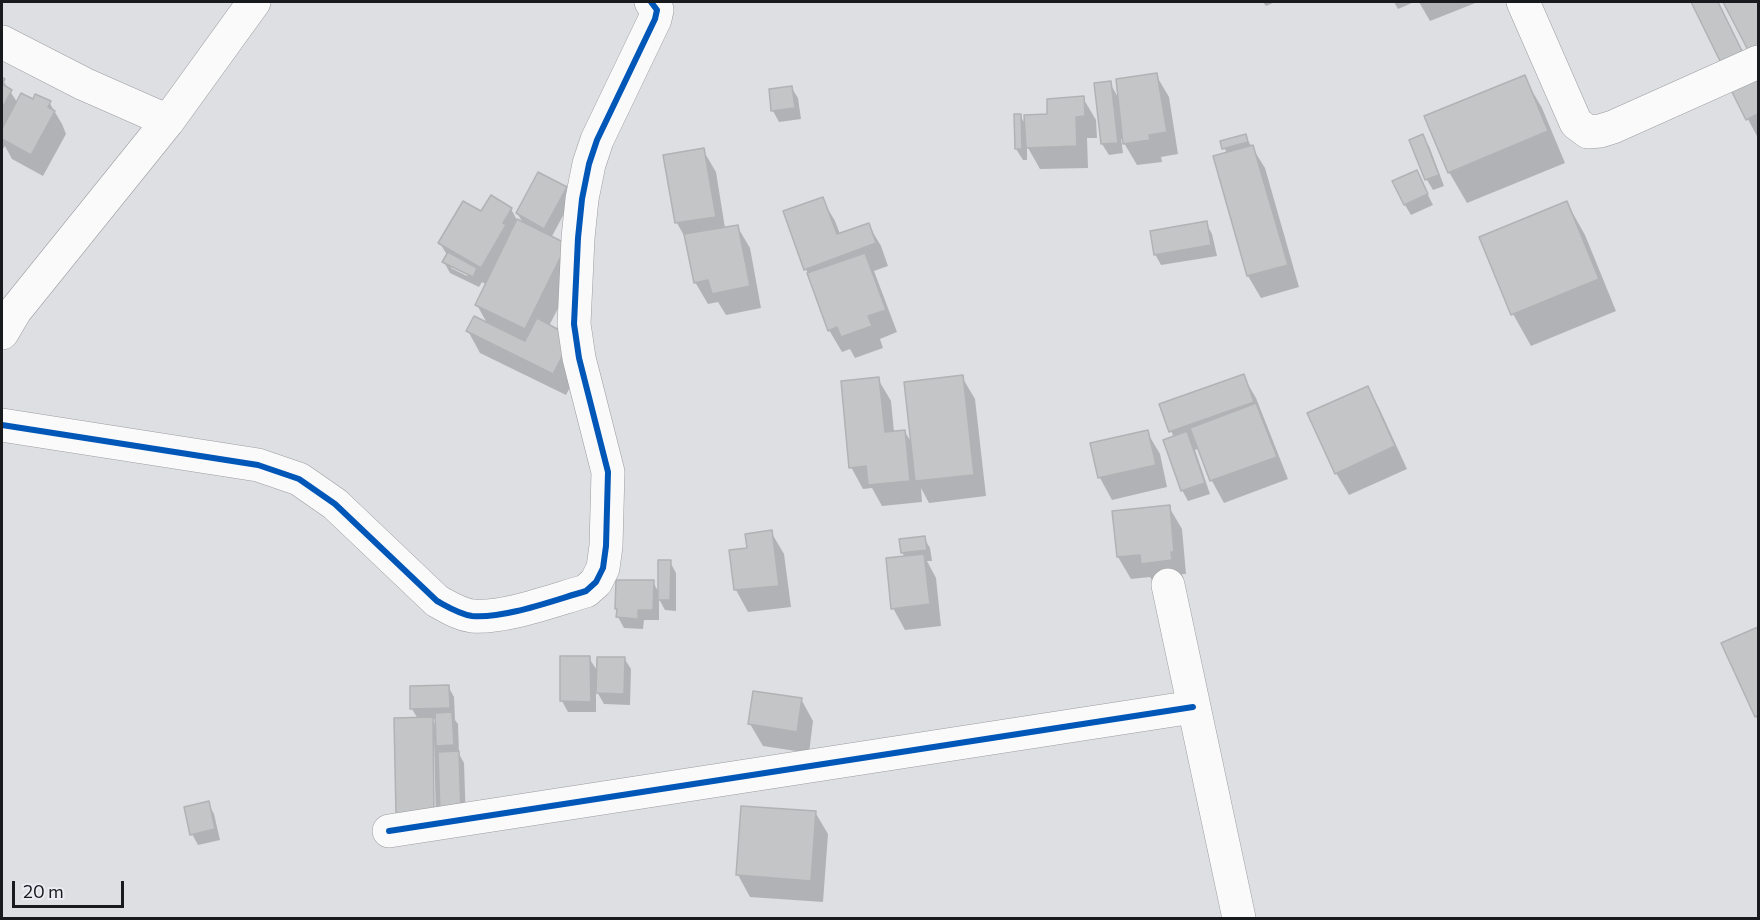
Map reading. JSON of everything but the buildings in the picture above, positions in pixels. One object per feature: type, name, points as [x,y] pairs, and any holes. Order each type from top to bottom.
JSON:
[{"type":"street","points":[[6,316],[168,121],[254,2]]},
{"type":"street","points":[[2,425],[258,465],[299,479],[335,504],[437,601],[456,612],[471,616],[496,616],[586,591],[597,582],[603,568],[606,546],[608,472],[579,358],[574,324],[581,209],[589,164],[597,140],[655,19],[657,10],[651,2]]},
{"type":"street","points":[[1523,2],[1576,123],[1588,132],[1613,127],[1758,62]]},
{"type":"street","points":[[2,42],[84,84],[168,121]]},
{"type":"street","points":[[1168,585],[1239,918]]},
{"type":"street","points":[[389,831],[1193,707]]},
{"type":"cycle path","points":[[2,425],[258,465],[299,479],[335,504],[437,601],[467,615],[485,616],[514,612],[586,591],[596,582],[603,568],[606,546],[608,472],[579,358],[574,324],[582,199],[589,164],[597,140],[655,19],[657,10],[651,2]]},
{"type":"cycle path","points":[[389,831],[1193,707]]}]
